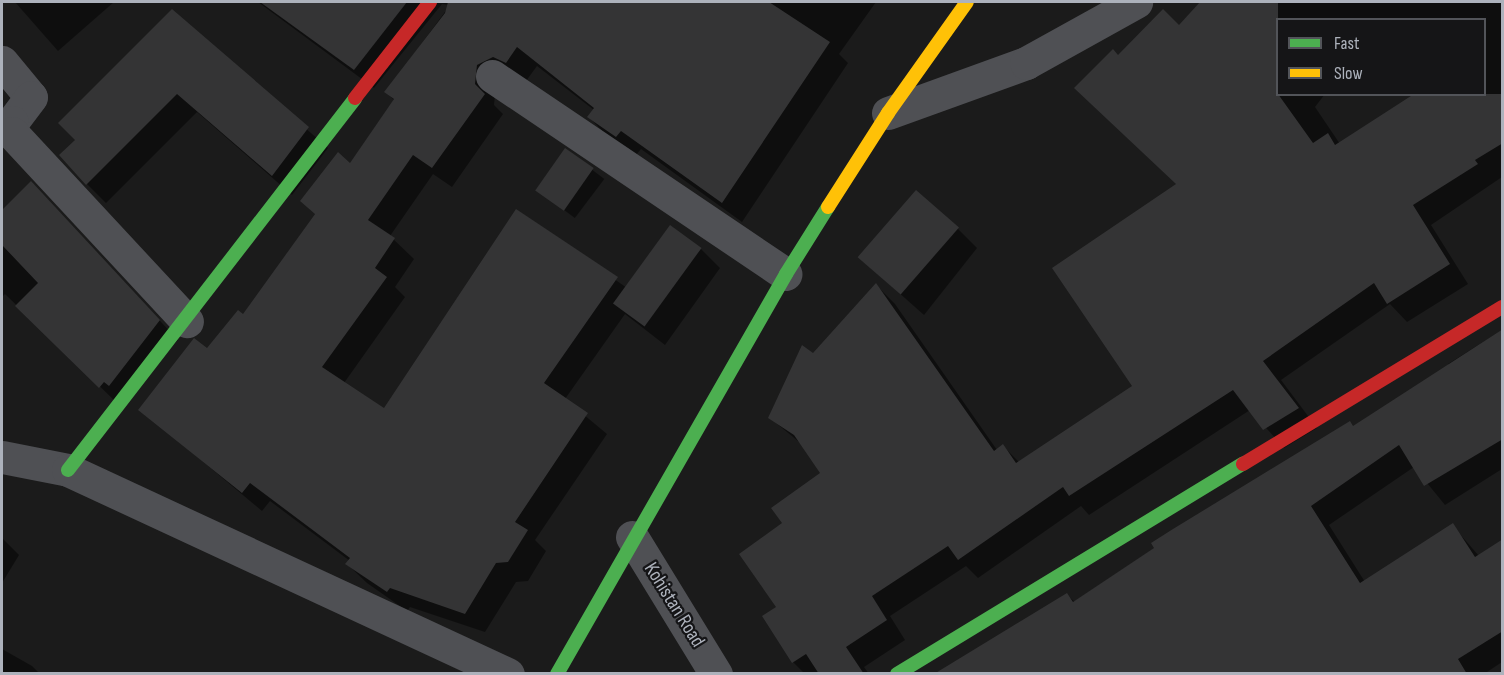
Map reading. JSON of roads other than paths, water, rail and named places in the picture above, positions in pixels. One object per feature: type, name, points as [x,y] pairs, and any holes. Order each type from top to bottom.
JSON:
[{"type":"street","points":[[68,470],[187,321],[430,2]]},
{"type":"street","points":[[557,674],[632,537],[786,274],[888,113],[967,2]]},
{"type":"street","points":[[888,113],[1026,63],[1136,2]]},
{"type":"street","points":[[2,62],[31,97],[12,122],[12,134],[187,321]]},
{"type":"street","points":[[492,76],[786,274]]},
{"type":"street","points":[[897,674],[1503,307]]},
{"type":"street","points":[[2,457],[68,470],[508,674]]},
{"type":"street","name":"Kohistan Road","points":[[632,537],[716,674]]}]
